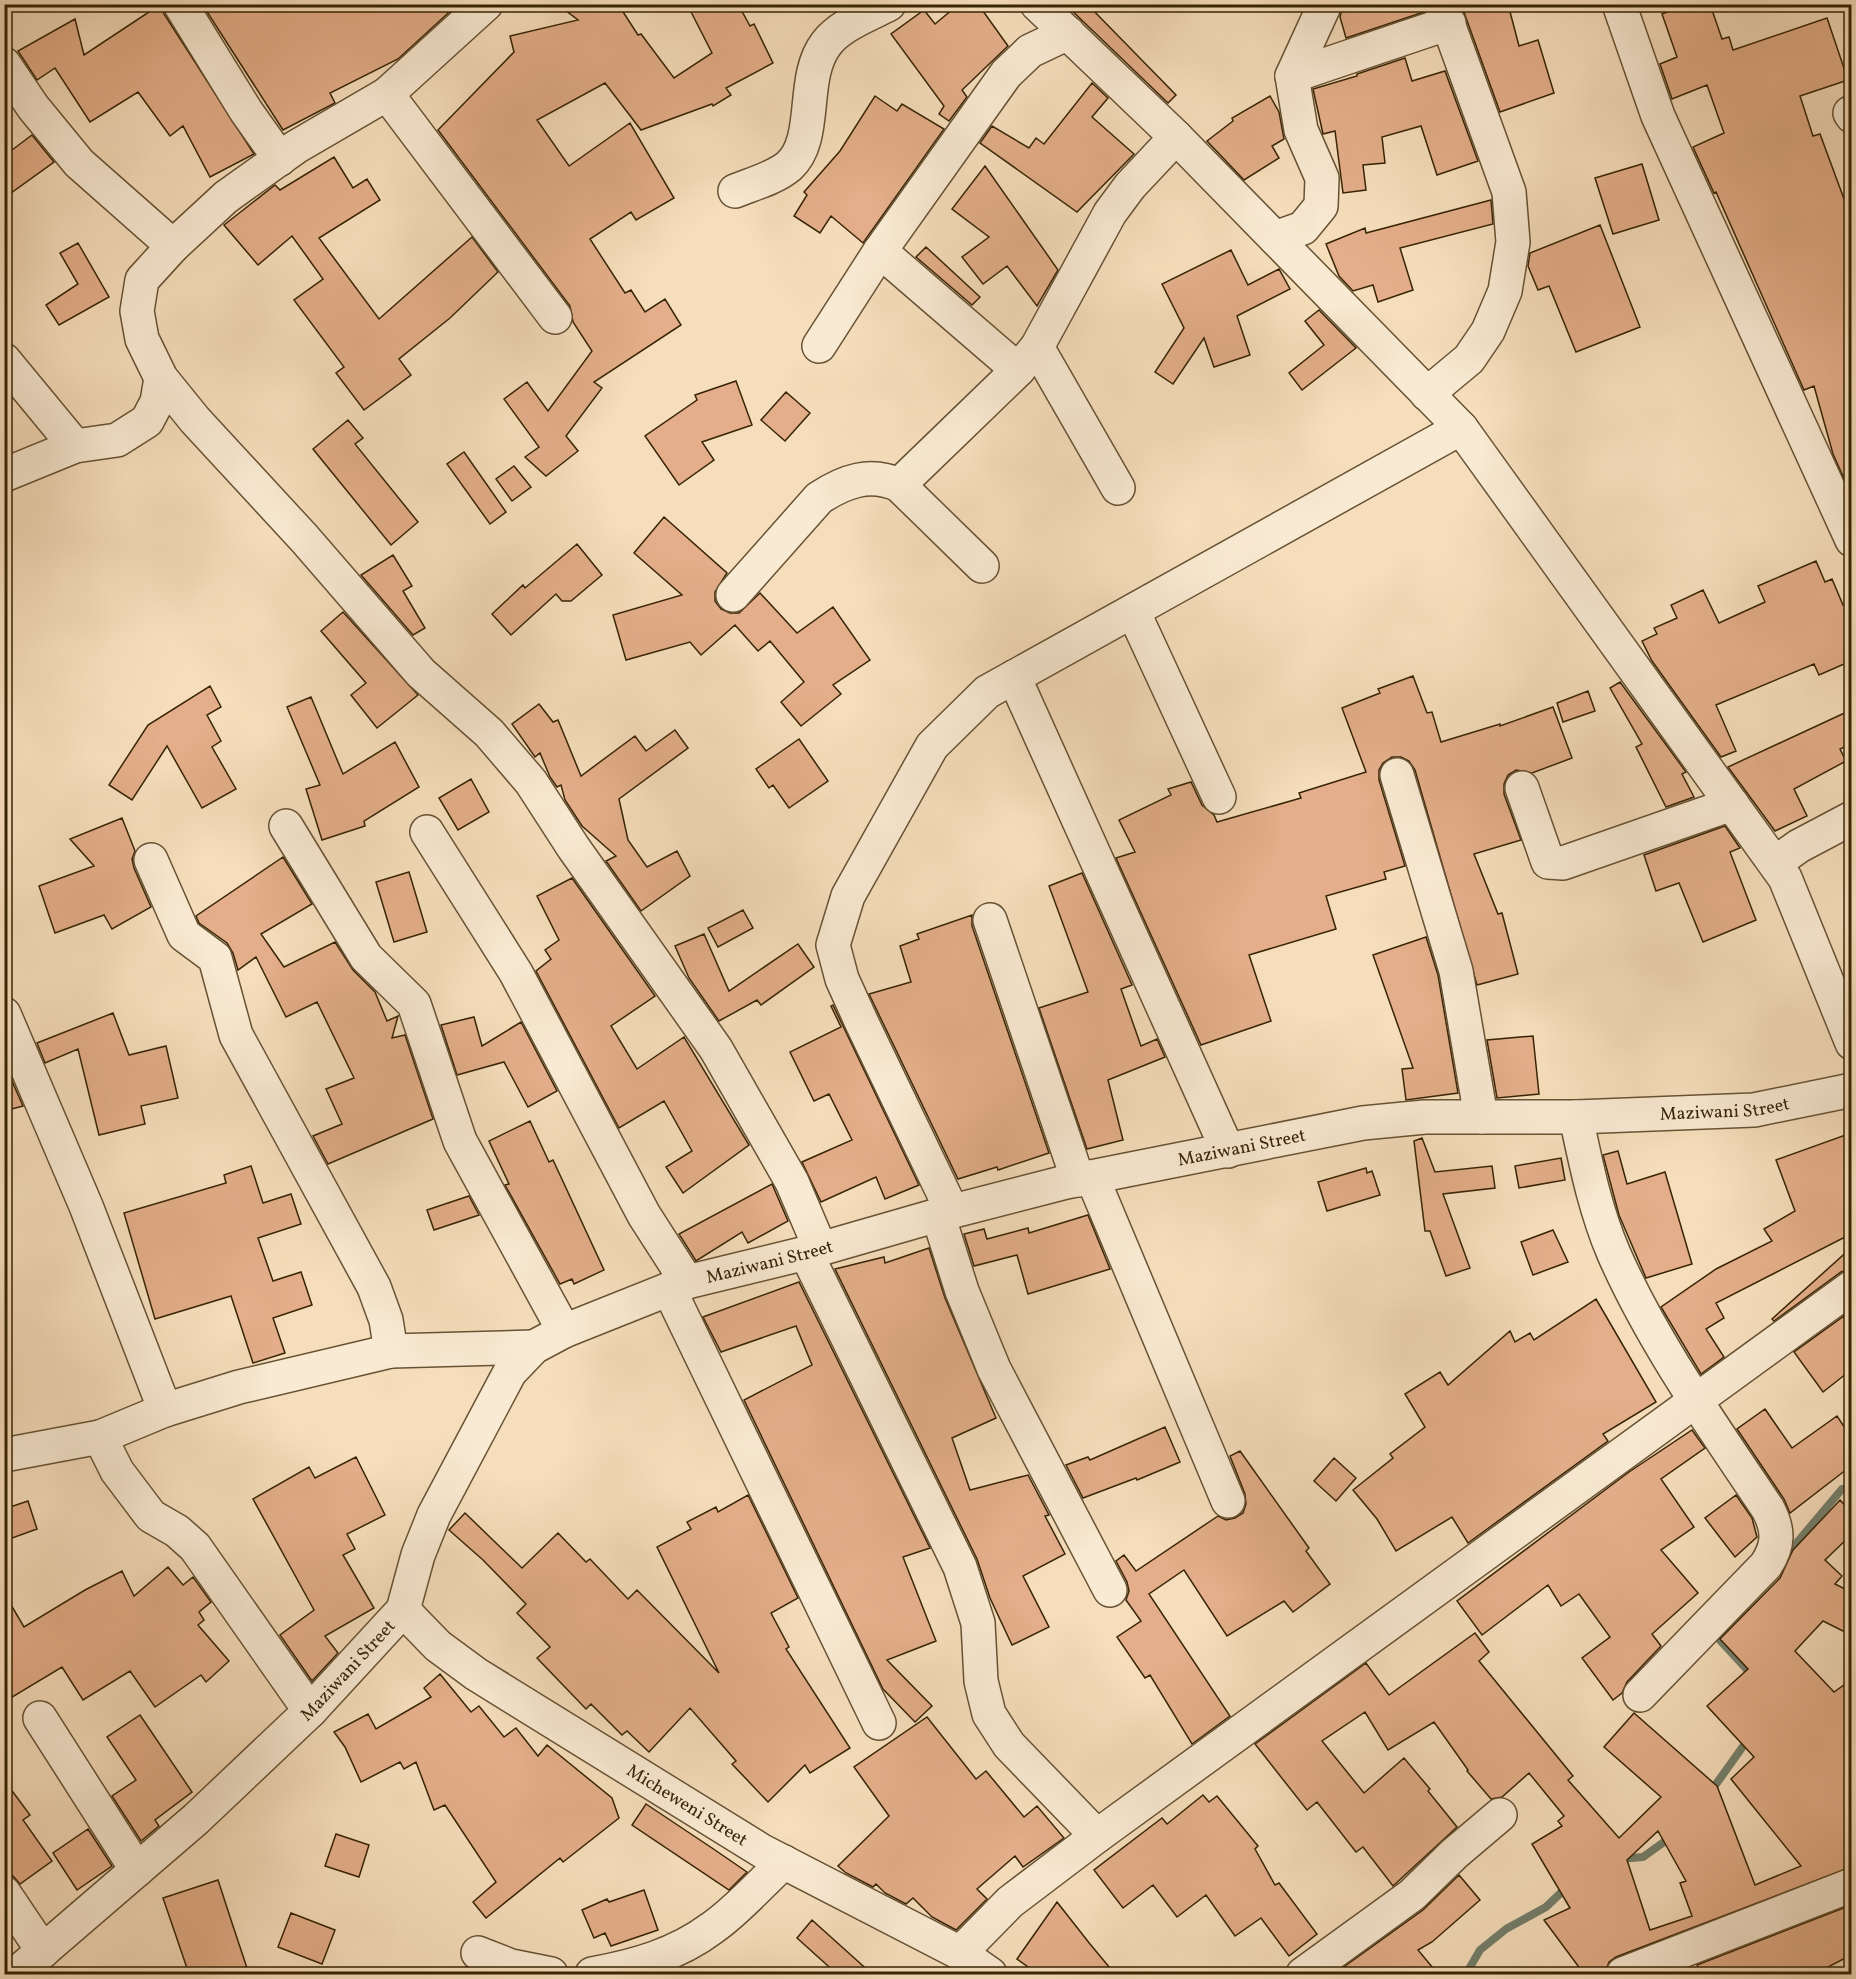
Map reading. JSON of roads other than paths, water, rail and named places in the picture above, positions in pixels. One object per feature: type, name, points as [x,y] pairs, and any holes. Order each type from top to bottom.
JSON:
[{"type":"street","points":[[180,4],[246,111],[280,159]]},
{"type":"street","points":[[486,4],[387,94],[280,159],[226,198],[173,246],[142,280],[137,311],[142,339],[161,378],[421,673],[489,734],[531,782],[586,866],[716,1049],[792,1182],[813,1251],[960,1567],[971,1594],[978,1623],[981,1681],[993,1722],[1008,1745],[1097,1836]]},
{"type":"street","points":[[735,191],[779,173],[796,158],[804,139],[812,77],[818,55],[828,41],[844,28],[889,4]]},
{"type":"street","points":[[1037,4],[1176,137],[1461,428],[1775,863],[1798,904],[1851,1043]]},
{"type":"street","points":[[1275,238],[1303,228],[1322,206],[1322,178],[1301,130],[1292,76],[1325,4]]},
{"type":"street","points":[[1619,4],[1658,116],[1851,540]]},
{"type":"street","points":[[1292,76],[1445,14],[1509,192],[1513,242],[1505,291],[1488,331],[1469,359],[1427,394]]},
{"type":"street","points":[[819,346],[880,251],[1006,74],[1030,51],[1068,33]]},
{"type":"street","points":[[4,64],[33,107],[79,163],[173,246]]},
{"type":"street","points":[[387,94],[555,317]]},
{"type":"street","points":[[899,485],[1027,358],[1110,213],[1130,186],[1176,137]]},
{"type":"street","points":[[880,251],[1027,358],[1118,488]]},
{"type":"street","points":[[4,360],[75,446]]},
{"type":"street","points":[[4,475],[75,446],[117,440],[147,421],[157,402],[161,378]]},
{"type":"street","points":[[1110,1590],[994,1369],[962,1291],[945,1213],[842,979],[833,945],[848,896],[932,746],[987,692],[1461,428]]},
{"type":"street","points":[[733,596],[819,498],[835,487],[871,477],[883,478],[899,485],[982,566]]},
{"type":"street","points":[[1133,611],[1219,797]]},
{"type":"street","points":[[1014,677],[1228,1151]]},
{"type":"street","points":[[1397,775],[1456,971],[1481,1117]]},
{"type":"street","points":[[1522,788],[1548,862],[1563,862],[1732,804]]},
{"type":"street","points":[[1775,863],[1823,832],[1851,819]]},
{"type":"street","points":[[286,826],[366,957],[414,1004],[460,1141],[564,1331]]},
{"type":"street","points":[[426,832],[516,974],[644,1215],[879,1722]]},
{"type":"street","points":[[151,860],[184,935],[215,958],[236,1035],[374,1287],[386,1320],[391,1351]]},
{"type":"street","points":[[990,920],[1085,1178],[1228,1501]]},
{"type":"street","points":[[4,1014],[86,1206],[165,1410]]},
{"type":"street","name":"Maziwani Street","points":[[16,1974],[196,1819],[310,1711],[403,1610],[418,1555],[435,1515],[510,1372],[534,1347],[564,1331],[678,1285],[813,1251],[945,1213],[1085,1178],[1363,1123],[1425,1117],[1576,1117],[1754,1110],[1841,1093]]},
{"type":"street","points":[[1576,1117],[1590,1182],[1614,1253],[1696,1401],[1775,1522],[1776,1545],[1766,1565],[1640,1695]]},
{"type":"street","points":[[960,1953],[1010,1902],[1097,1836],[1851,1287]]},
{"type":"street","points":[[4,1455],[99,1437],[165,1410],[239,1387],[391,1351],[534,1347]]},
{"type":"street","points":[[99,1437],[132,1493],[151,1516],[177,1531],[195,1547],[310,1711]]},
{"type":"street","name":"Micheweni Street","points":[[403,1610],[438,1646],[476,1674],[784,1862],[960,1953],[990,1974]]},
{"type":"street","points":[[40,1718],[137,1870]]},
{"type":"street","points":[[1303,1974],[1412,1895],[1454,1854],[1500,1815]]},
{"type":"street","points":[[592,1974],[636,1966],[676,1950],[713,1928],[784,1862]]},
{"type":"street","points":[[1623,1974],[1851,1885]]},
{"type":"street","points":[[4,1893],[43,1951]]},
{"type":"street","points":[[478,1953],[511,1966],[551,1974]]},
{"type":"waterway","points":[[1784,1558],[1842,1489],[1852,1488]]},
{"type":"waterway","points":[[1724,1630],[1718,1638],[1753,1676]]},
{"type":"waterway","points":[[1709,1794],[1749,1738]]},
{"type":"waterway","points":[[1619,1859],[1643,1857],[1671,1837]]},
{"type":"waterway","points":[[1466,1974],[1480,1950],[1506,1929],[1546,1907],[1568,1886]]}]
